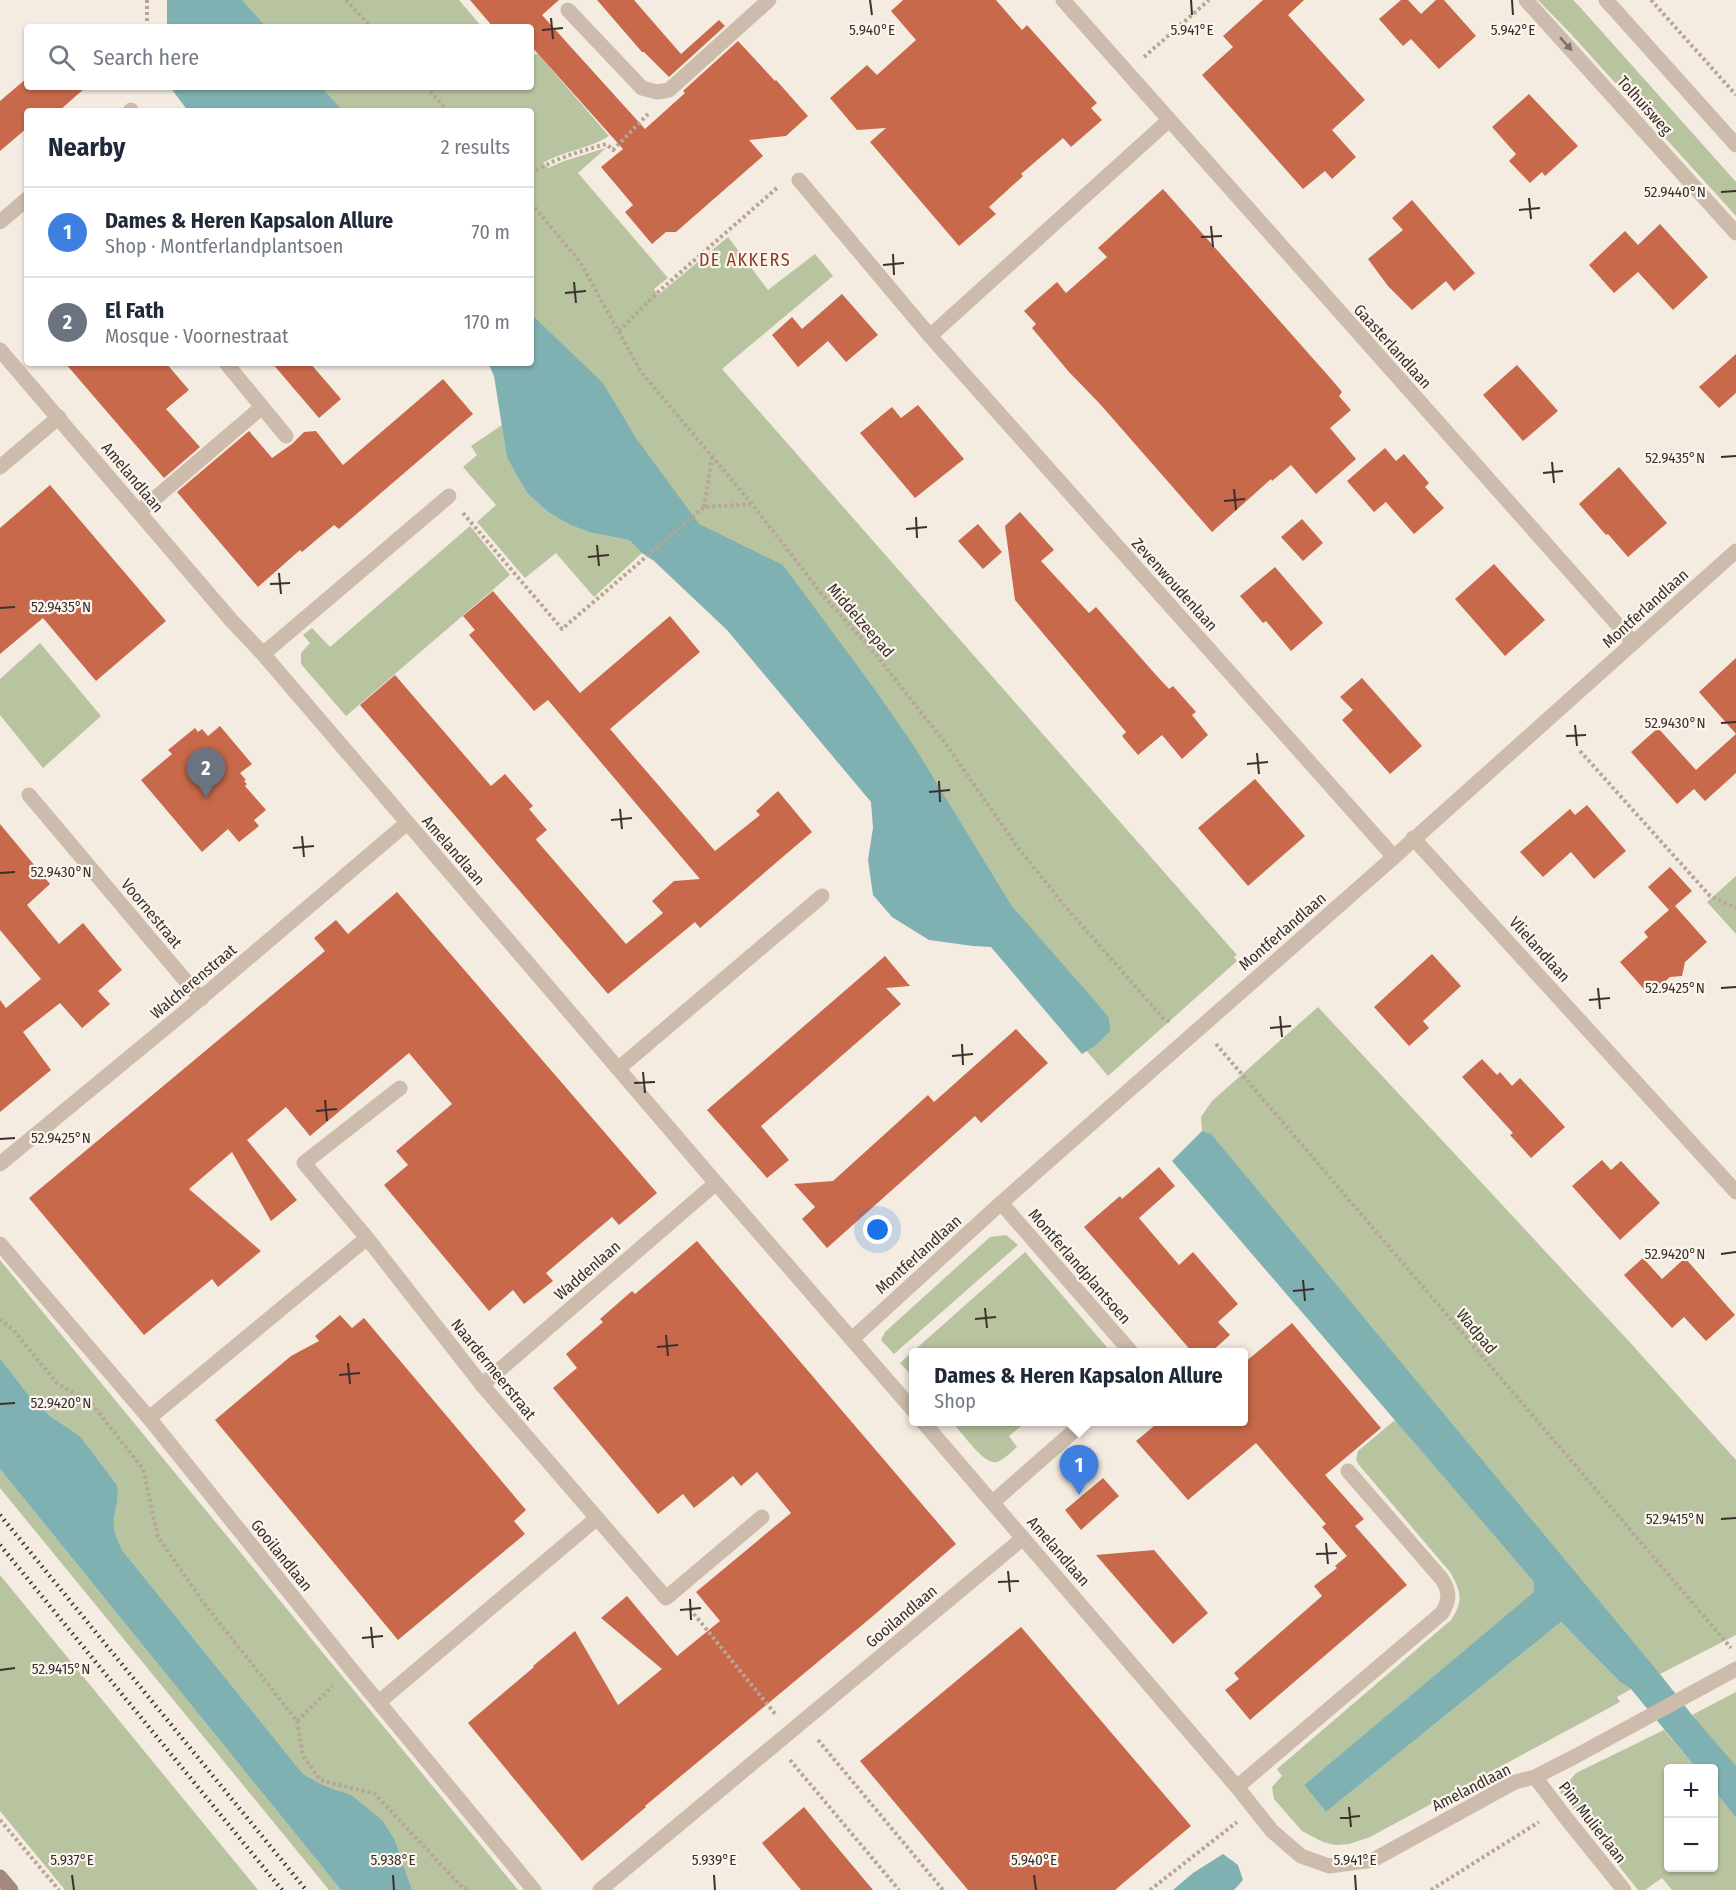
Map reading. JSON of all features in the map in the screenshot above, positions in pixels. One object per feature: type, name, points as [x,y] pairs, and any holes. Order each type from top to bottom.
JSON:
[{"type":"main road","points":[[0,1877],[11,1890]]},
{"type":"street","points":[[567,10],[642,88],[657,92],[669,90],[769,0]]},
{"type":"street","name":"Gaasterlandlaan","points":[[1063,0],[1168,121],[1633,642]]},
{"type":"street","name":"Tolhuisweg","points":[[1526,0],[1736,233]]},
{"type":"street","points":[[1606,0],[1736,145]]},
{"type":"street","points":[[930,336],[1168,121]]},
{"type":"street","name":"Zevenwoudenlaan","points":[[799,180],[930,336],[1394,856]]},
{"type":"street","points":[[0,222],[24,202]]},
{"type":"street","name":"Amelandlaan","points":[[0,350],[909,1405]]},
{"type":"street","points":[[228,366],[286,436]]},
{"type":"street","points":[[139,512],[262,407]]},
{"type":"street","points":[[0,467],[59,417]]},
{"type":"street","points":[[263,654],[449,496]]},
{"type":"street","name":"Montferlandlaan","points":[[852,1339],[1001,1203],[1736,551]]},
{"type":"street","name":"Voornestraat","points":[[29,795],[201,999]]},
{"type":"street","name":"Walcherenstraat","points":[[0,1164],[201,999],[407,823]]},
{"type":"street","name":"Vlielandlaan","points":[[1413,838],[1736,1192]]},
{"type":"street","points":[[619,1068],[822,896]]},
{"type":"street","name":"Naardermeerstraat","points":[[400,1088],[304,1163],[367,1238],[482,1385],[666,1598],[675,1589]]},
{"type":"street","name":"Waddenlaan","points":[[482,1385],[716,1183]]},
{"type":"street","name":"Montferlandplantsoen","points":[[1001,1203],[1127,1348]]},
{"type":"street","points":[[149,1418],[367,1238]]},
{"type":"street","name":"Gooilandlaan","points":[[0,1244],[149,1418],[351,1669],[534,1890]]},
{"type":"street","name":"Amelandlaan","points":[[926,1426],[1237,1786],[1272,1831],[1301,1856],[1329,1866],[1373,1860],[1515,1782],[1535,1777],[1736,1669]]},
{"type":"street","points":[[993,1502],[1079,1426]]},
{"type":"street","points":[[1237,1786],[1442,1613],[1448,1605],[1449,1593],[1441,1578],[1348,1471]]},
{"type":"street","points":[[675,1589],[762,1517]]},
{"type":"street","points":[[379,1702],[597,1518]]},
{"type":"street","name":"Gooilandlaan","points":[[600,1890],[1023,1538]]},
{"type":"street","name":"Pim Mulierlaan","points":[[1535,1777],[1618,1888]]},
{"type":"path","points":[[147,0],[147,24]]},
{"type":"path","points":[[346,0],[368,24]]},
{"type":"path","points":[[1126,73],[1209,0]]},
{"type":"path","points":[[1651,0],[1736,95]]},
{"type":"path","points":[[429,90],[445,108]]},
{"type":"path","points":[[534,172],[544,165],[577,152],[606,144],[613,150],[654,109],[657,92]]},
{"type":"path","points":[[619,331],[658,292],[791,175],[799,180]]},
{"type":"path","name":"Middelzeepad","points":[[534,208],[580,262],[641,372],[752,504],[822,593],[877,656],[948,747],[1016,845],[1064,905],[1163,1018],[1194,1033]]},
{"type":"path","points":[[704,507],[712,457]]},
{"type":"path","points":[[449,496],[562,629],[704,507],[752,504]]},
{"type":"path","points":[[1580,751],[1710,896],[1736,908]]},
{"type":"path","name":"Wadpad","points":[[1194,1033],[1212,1040],[1736,1654]]},
{"type":"path","points":[[0,1319],[15,1331],[57,1383],[93,1405],[143,1469],[158,1538],[203,1602],[297,1721],[303,1756],[320,1780],[375,1794],[463,1888],[469,1890]]},
{"type":"path","points":[[675,1589],[789,1732]]},
{"type":"path","points":[[297,1721],[351,1669]]},
{"type":"path","points":[[802,1721],[943,1890]]},
{"type":"path","points":[[776,1743],[899,1890]]},
{"type":"path","points":[[1150,1890],[1254,1808]]},
{"type":"path","points":[[0,1820],[60,1890]]},
{"type":"path","points":[[1431,1890],[1542,1820]]},
{"type":"green space","points":[[199,0],[459,0],[479,24],[219,24]]},
{"type":"green space","points":[[1538,0],[1573,0],[1579,6],[1736,182],[1736,216],[1571,34]]},
{"type":"green space","points":[[538,54],[609,136],[543,163],[548,168],[606,148],[578,173],[668,278],[654,289],[658,295],[728,237],[768,290],[815,254],[833,276],[722,369],[1237,955],[1234,957],[1237,961],[1108,1076],[508,366],[534,366],[534,108],[290,108],[274,90],[534,90],[534,55]]},
{"type":"green space","points":[[502,425],[507,458],[527,493],[548,512],[570,525],[592,533],[629,540],[642,553],[594,597],[556,553],[525,578],[477,522],[496,505],[463,467],[477,455],[471,446]]},
{"type":"green space","points":[[470,526],[510,575],[346,716],[301,664],[301,653],[310,643],[303,635],[312,628],[330,647]]},
{"type":"green space","points":[[40,643],[101,716],[43,768],[0,715],[0,679]]},
{"type":"green space","points":[[1736,876],[1736,934],[1707,902]]},
{"type":"green space","points":[[1318,1007],[1625,1337],[1736,1460],[1736,1635],[1660,1674],[1656,1669],[1638,1679],[1207,1133],[1202,1131],[1201,1117],[1212,1101]]},
{"type":"green space","points":[[1006,1235],[1018,1245],[894,1354],[881,1340],[885,1332],[990,1237]]},
{"type":"green space","points":[[1025,1252],[1108,1348],[917,1348]]},
{"type":"green space","points":[[0,1260],[518,1890],[412,1890],[395,1840],[383,1821],[338,1790],[303,1774],[122,1550],[114,1524],[118,1498],[117,1485],[80,1436],[50,1416],[30,1397],[0,1358]]},
{"type":"green space","points":[[909,1355],[909,1373],[900,1363]]},
{"type":"green space","points":[[1395,1420],[1534,1582],[1535,1592],[1304,1785],[1326,1812],[1561,1622],[1620,1682],[1631,1689],[1617,1697],[1620,1702],[1370,1837],[1349,1844],[1335,1845],[1323,1842],[1302,1831],[1274,1799],[1272,1787],[1282,1776],[1277,1769],[1451,1620],[1458,1607],[1460,1596],[1450,1572],[1356,1459],[1358,1451]]},
{"type":"green space","points":[[955,1426],[1021,1426],[1009,1436],[1017,1447],[997,1462],[986,1459]]},
{"type":"green space","points":[[0,1469],[341,1890],[329,1890],[0,1488]]},
{"type":"green space","points":[[0,1575],[258,1890],[65,1890],[0,1811]]},
{"type":"green space","points":[[1736,1692],[1736,1779],[1692,1715]]},
{"type":"green space","points":[[1664,1730],[1693,1764],[1664,1764],[1664,1872],[1718,1872],[1718,1795],[1736,1818],[1736,1890],[1672,1890],[1662,1878],[1645,1890],[1638,1890],[1560,1792],[1576,1773]]},
{"type":"water","points":[[167,0],[242,0],[263,24],[167,24]]},
{"type":"water","points":[[172,90],[324,90],[340,108],[186,108]]},
{"type":"water","points":[[534,317],[603,383],[636,438],[699,524],[783,565],[914,746],[1011,905],[1109,1018],[1110,1031],[1096,1045],[1082,1054],[991,947],[929,940],[892,917],[873,895],[868,860],[873,828],[871,802],[727,630],[654,561],[629,540],[592,533],[570,525],[548,512],[527,493],[507,458],[494,376],[489,366],[534,366]]},
{"type":"water","points":[[1202,1131],[1211,1134],[1736,1766],[1736,1818],[1718,1795],[1718,1764],[1693,1764],[1631,1689],[1620,1682],[1561,1622],[1326,1812],[1304,1785],[1534,1592],[1534,1582],[1172,1161]]},
{"type":"water","points":[[0,1358],[30,1397],[50,1416],[80,1436],[117,1485],[118,1498],[114,1524],[122,1550],[303,1774],[323,1785],[351,1795],[383,1821],[395,1840],[412,1890],[341,1890],[0,1469]]},
{"type":"water","points":[[1223,1854],[1238,1865],[1243,1880],[1234,1890],[1173,1890],[1193,1873]]},
{"type":"building","points":[[470,0],[559,0],[542,15],[645,129],[738,41],[808,116],[786,136],[749,140],[763,156],[676,232],[666,232],[652,244],[625,212],[633,205],[601,167],[623,149],[534,49],[534,24],[490,24]]},
{"type":"building","points":[[597,0],[634,0],[681,54],[719,20],[725,26],[669,77],[642,52]]},
{"type":"building","points":[[903,0],[996,0],[1022,30],[1027,25],[1097,103],[1091,108],[1102,120],[1071,147],[1063,138],[1021,174],[1023,176],[989,207],[996,214],[959,246],[870,142],[886,128],[857,130],[830,98],[867,65],[877,75],[916,40],[891,11]]},
{"type":"building","points":[[1263,0],[1304,0],[1288,15],[1365,100],[1332,130],[1356,157],[1332,179],[1325,171],[1303,189],[1202,75],[1233,47],[1223,36]]},
{"type":"building","points":[[1401,0],[1408,0],[1421,14],[1436,0],[1444,0],[1476,36],[1439,69],[1411,39],[1403,46],[1379,19]]},
{"type":"building","points":[[24,81],[24,90],[83,90],[62,108],[24,108],[24,131],[0,151],[0,101]]},
{"type":"building","points":[[1529,94],[1578,146],[1545,176],[1542,172],[1530,183],[1509,161],[1516,154],[1492,127]]},
{"type":"building","points":[[1163,189],[1332,380],[1342,392],[1339,396],[1351,410],[1330,428],[1356,459],[1316,494],[1291,465],[1272,481],[1271,479],[1212,532],[1069,372],[1032,328],[1036,324],[1024,311],[1057,282],[1066,293],[1107,257],[1098,248]]},
{"type":"building","points":[[1412,200],[1475,273],[1454,291],[1446,281],[1412,310],[1388,286],[1368,259],[1403,230],[1392,218]]},
{"type":"building","points":[[1660,224],[1708,277],[1673,310],[1638,272],[1614,293],[1589,265],[1625,231],[1638,245]]},
{"type":"building","points":[[842,294],[878,335],[846,362],[828,341],[798,367],[772,335],[792,317],[802,329]]},
{"type":"building","points":[[1736,354],[1736,393],[1719,408],[1699,387]]},
{"type":"building","points":[[1517,365],[1558,411],[1523,441],[1483,395]]},
{"type":"building","points":[[68,366],[169,366],[189,390],[166,409],[200,447],[164,478]]},
{"type":"building","points":[[275,366],[313,366],[341,399],[319,418]]},
{"type":"building","points":[[443,379],[473,414],[339,529],[334,525],[302,552],[300,550],[258,587],[177,492],[249,431],[272,458],[304,432],[316,431],[343,465]]},
{"type":"building","points":[[918,405],[964,459],[915,498],[860,433],[892,407],[901,418]]},
{"type":"building","points":[[1385,448],[1396,461],[1404,454],[1429,483],[1425,487],[1444,508],[1414,534],[1386,502],[1374,512],[1347,481]]},
{"type":"building","points":[[1619,467],[1667,523],[1628,557],[1579,504]]},
{"type":"building","points":[[50,485],[166,621],[96,681],[43,618],[0,654],[0,528]]},
{"type":"building","points":[[1020,512],[1054,550],[1041,561],[1089,613],[1096,607],[1169,689],[1173,686],[1196,712],[1192,715],[1208,735],[1182,759],[1162,735],[1138,755],[1122,736],[1126,732],[1015,600],[1005,526]]},
{"type":"building","points":[[1302,519],[1323,543],[1303,561],[1281,537]]},
{"type":"building","points":[[978,524],[1002,552],[983,569],[958,541]]},
{"type":"building","points":[[1494,564],[1545,620],[1505,656],[1455,599]]},
{"type":"building","points":[[1275,567],[1323,623],[1291,651],[1266,621],[1263,623],[1240,596]]},
{"type":"building","points":[[493,591],[580,693],[670,616],[700,652],[610,729],[715,851],[760,815],[756,811],[778,791],[812,832],[700,928],[695,922],[608,994],[360,705],[395,675],[491,786],[505,774],[533,806],[529,809],[547,830],[536,839],[537,841],[626,944],[663,913],[652,901],[674,881],[700,879],[548,700],[534,711],[469,635],[475,630],[463,616]]},
{"type":"building","points":[[1736,658],[1736,734],[1699,692]]},
{"type":"building","points":[[1362,678],[1422,746],[1390,774],[1342,720],[1353,710],[1340,697]]},
{"type":"building","points":[[220,726],[252,764],[240,773],[246,780],[244,781],[247,784],[245,786],[266,810],[254,820],[259,826],[239,842],[228,829],[202,852],[141,780],[172,754],[168,750],[195,728],[198,732],[202,729],[208,736]]},
{"type":"building","points":[[1658,728],[1696,770],[1736,734],[1736,773],[1705,801],[1694,789],[1677,804],[1631,752]]},
{"type":"building","points":[[1255,779],[1305,836],[1248,886],[1198,828]]},
{"type":"building","points":[[1587,805],[1626,851],[1594,879],[1571,852],[1543,877],[1520,852],[1570,809],[1575,815]]},
{"type":"building","points":[[0,824],[50,884],[27,905],[59,944],[83,923],[122,970],[98,991],[110,1004],[82,1028],[60,1003],[23,1032],[51,1070],[0,1112],[0,1000],[6,1008],[41,979],[0,930]]},
{"type":"building","points":[[1670,867],[1692,891],[1675,906],[1707,942],[1685,962],[1682,976],[1670,977],[1649,995],[1620,962],[1648,937],[1644,932],[1669,910],[1648,887]]},
{"type":"building","points":[[397,892],[657,1193],[619,1225],[612,1217],[546,1273],[553,1281],[524,1304],[513,1290],[489,1311],[384,1185],[408,1165],[396,1151],[452,1104],[409,1053],[310,1136],[286,1107],[247,1140],[297,1200],[271,1221],[232,1152],[189,1189],[261,1251],[218,1287],[212,1279],[144,1335],[29,1198],[325,951],[314,938],[336,920],[348,934]]},
{"type":"building","points":[[1432,954],[1461,986],[1423,1021],[1429,1028],[1409,1046],[1374,1007]]},
{"type":"building","points":[[885,956],[910,986],[886,988],[901,1004],[761,1126],[789,1160],[767,1178],[707,1110]]},
{"type":"building","points":[[1016,1029],[1048,1063],[981,1123],[975,1116],[827,1248],[802,1219],[815,1207],[794,1184],[833,1181],[928,1095],[934,1102]]},
{"type":"building","points":[[1482,1059],[1497,1075],[1500,1072],[1512,1086],[1520,1078],[1565,1127],[1531,1158],[1510,1135],[1513,1133],[1462,1077]]},
{"type":"building","points":[[1602,1160],[1611,1170],[1621,1161],[1660,1203],[1620,1240],[1572,1186]]},
{"type":"building","points":[[1159,1167],[1175,1186],[1139,1218],[1179,1265],[1193,1252],[1238,1304],[1218,1322],[1230,1335],[1216,1348],[1189,1348],[1084,1227],[1120,1196],[1122,1199]]},
{"type":"building","points":[[697,1241],[956,1544],[582,1861],[468,1723],[575,1631],[618,1705],[662,1669],[601,1618],[627,1596],[677,1656],[720,1621],[696,1592],[791,1513],[757,1472],[741,1486],[733,1476],[694,1508],[683,1494],[658,1514],[553,1388],[577,1368],[566,1354],[603,1322],[600,1319],[632,1291],[635,1294]]},
{"type":"building","points":[[1643,1258],[1662,1279],[1685,1258],[1735,1315],[1706,1341],[1684,1317],[1672,1328],[1624,1275]]},
{"type":"building","points":[[340,1315],[352,1328],[364,1318],[526,1510],[514,1521],[525,1534],[398,1640],[215,1420],[291,1356],[319,1341],[315,1336]]},
{"type":"building","points":[[1292,1323],[1381,1428],[1325,1475],[1364,1519],[1355,1526],[1407,1585],[1250,1720],[1225,1690],[1239,1679],[1234,1673],[1322,1596],[1314,1586],[1337,1568],[1335,1566],[1347,1556],[1322,1527],[1326,1524],[1256,1443],[1188,1500],[1136,1441],[1154,1426],[1248,1426],[1248,1360]]},
{"type":"building","points":[[1103,1478],[1119,1496],[1081,1530],[1065,1510]]},
{"type":"building","points":[[1154,1550],[1208,1613],[1173,1644],[1096,1555]]},
{"type":"building","points":[[1021,1627],[1191,1826],[1115,1890],[968,1890],[860,1761]]},
{"type":"building","points":[[804,1807],[873,1890],[801,1890],[762,1843]]},
{"type":"railway","points":[[0,1515],[306,1890]]},
{"type":"railway","points":[[0,1545],[282,1890]]},
{"type":"place","name":"El Fath","points":[[206,798]]},
{"type":"place","name":"Dames & Heren Kapsalon Allure","points":[[1079,1495]]},
{"type":"district","name":"DE AKKERS","points":[[745,260]]}]
